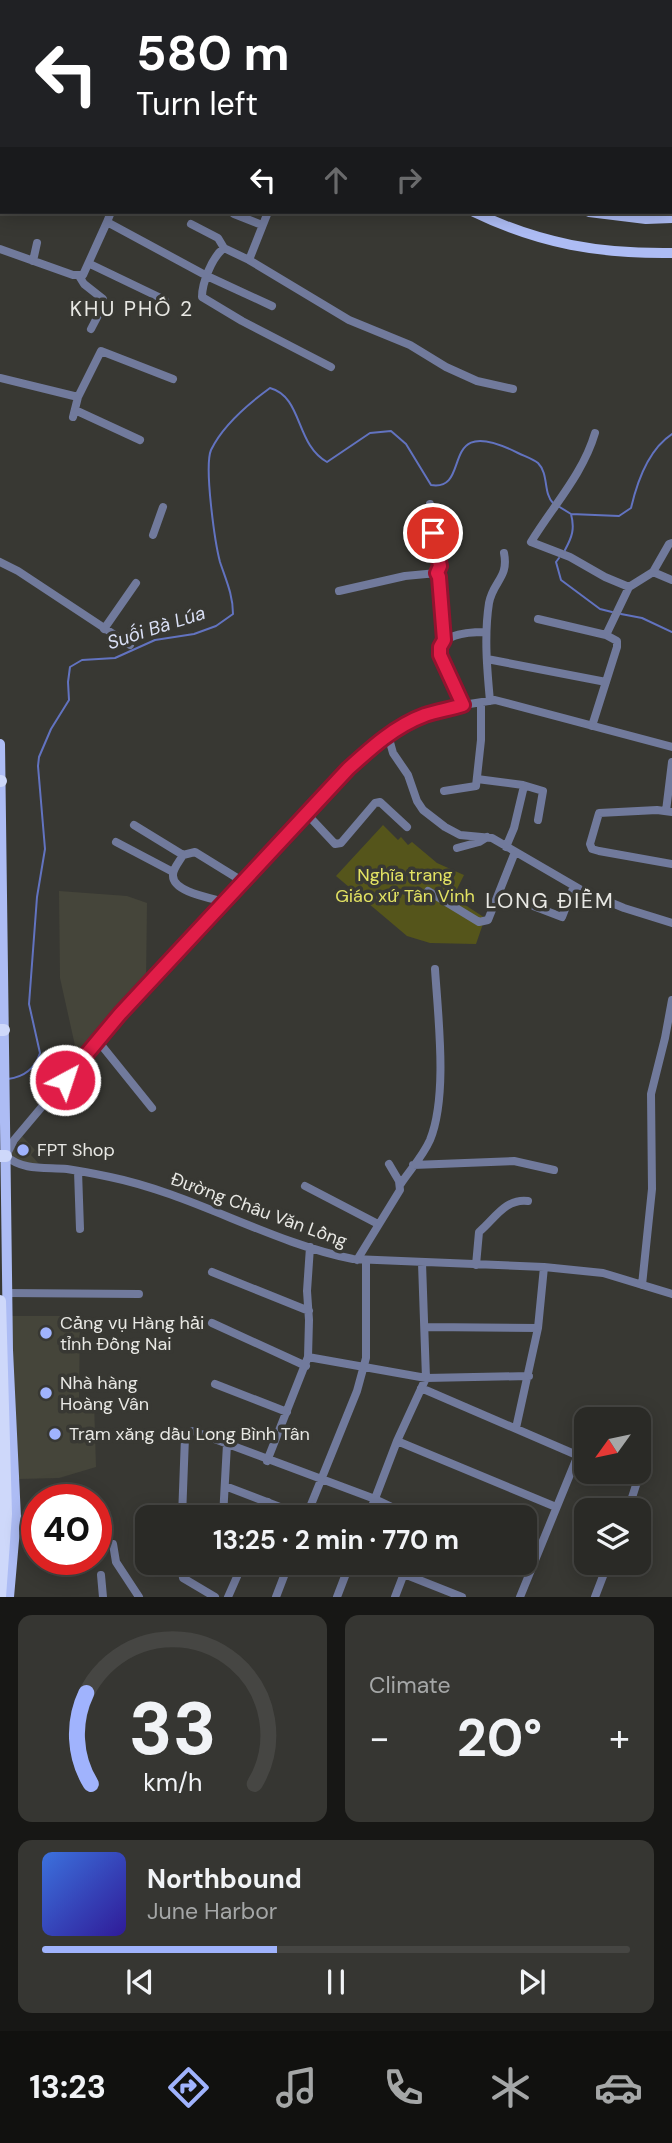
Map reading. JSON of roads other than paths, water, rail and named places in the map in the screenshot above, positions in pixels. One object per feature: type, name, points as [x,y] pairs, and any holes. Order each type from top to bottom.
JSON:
[{"type":"highway","points":[[0,1597],[6,1514],[4,1297]]},
{"type":"main road","points":[[479,214],[523,232],[569,246],[598,251],[672,253]]},
{"type":"main road","points":[[605,214],[646,219],[672,218]]},
{"type":"main road","points":[[0,744],[2,1030],[6,1090],[3,1156],[4,1297],[16,1518],[9,1597]]},
{"type":"street","points":[[79,276],[83,275],[90,264],[110,214]]},
{"type":"street","points":[[234,214],[262,225]]},
{"type":"street","points":[[249,260],[267,214]]},
{"type":"street","points":[[107,222],[207,276],[272,306]]},
{"type":"street","points":[[191,225],[218,238],[224,248],[349,320],[410,345],[446,367],[477,381],[513,389]]},
{"type":"street","points":[[33,261],[37,243]]},
{"type":"street","points":[[0,248],[79,276],[84,284],[103,299],[103,306],[91,329]]},
{"type":"street","points":[[224,248],[219,252],[207,276],[201,295],[205,300],[331,367]]},
{"type":"street","points":[[90,264],[165,300]]},
{"type":"street","points":[[139,440],[74,414],[78,397],[101,351],[173,379]]},
{"type":"street","points":[[0,378],[78,397]]},
{"type":"street","points":[[595,433],[584,463],[531,542],[570,557],[629,587]]},
{"type":"street","points":[[430,504],[440,566],[437,573],[444,640],[440,655],[463,705]]},
{"type":"street","points":[[153,535],[163,508]]},
{"type":"street","points":[[606,635],[629,587],[653,572],[668,544],[672,543]]},
{"type":"street","points":[[444,791],[474,788],[477,779],[486,702],[486,632],[491,595],[506,565],[505,553]]},
{"type":"street","points":[[0,562],[18,571],[130,645]]},
{"type":"street","points":[[653,572],[672,580]]},
{"type":"street","points":[[339,591],[405,576],[437,573]]},
{"type":"street","points":[[104,629],[136,583]]},
{"type":"street","points":[[538,619],[606,635],[617,641],[592,726]]},
{"type":"street","points":[[444,640],[463,632],[486,632]]},
{"type":"street","points":[[487,659],[606,682]]},
{"type":"street","points":[[3,1156],[98,1041],[242,881],[348,769],[388,735],[425,715],[463,705],[502,701],[672,747]]},
{"type":"street","points":[[388,735],[393,753],[408,775],[423,810],[445,827],[460,835],[487,837],[574,886],[624,908],[672,923]]},
{"type":"street","points":[[672,762],[669,811],[599,813],[590,844],[592,849],[599,851],[672,864]]},
{"type":"street","points":[[477,779],[543,791],[538,820]]},
{"type":"street","points":[[506,847],[514,828],[524,786]]},
{"type":"street","points":[[306,812],[335,844],[341,843],[375,803],[380,802],[407,827]]},
{"type":"street","points":[[134,825],[183,855],[195,852],[242,881]]},
{"type":"street","points":[[457,848],[487,837]]},
{"type":"street","points":[[116,842],[173,873]]},
{"type":"street","points":[[428,891],[484,923],[488,920],[515,852]]},
{"type":"street","points":[[183,855],[173,873],[173,878],[181,889],[225,902]]},
{"type":"street","points":[[528,904],[562,917],[574,886]]},
{"type":"street","points":[[311,1505],[357,1391],[366,1358],[362,1260],[378,1224],[400,1190],[400,1185],[428,1144],[435,1123],[441,1066],[435,969]]},
{"type":"street","points":[[642,1285],[652,1189],[651,1094],[666,1038],[672,1000]]},
{"type":"street","points":[[98,1041],[152,1108]]},
{"type":"street","name":"Đường Châu Văn Lồng","points":[[3,1156],[28,1167],[114,1177],[164,1192],[326,1254],[362,1260],[544,1267],[603,1273],[672,1294]]},
{"type":"street","points":[[413,1165],[514,1161],[554,1170]]},
{"type":"street","points":[[389,1164],[400,1185]]},
{"type":"street","points":[[78,1171],[80,1228]]},
{"type":"street","points":[[305,1185],[378,1224]]},
{"type":"street","points":[[476,1265],[479,1232],[503,1207],[520,1200],[528,1201]]},
{"type":"street","points":[[267,1461],[307,1361],[310,1247]]},
{"type":"street","points":[[373,1505],[397,1441],[426,1378],[422,1263]]},
{"type":"street","points":[[516,1428],[538,1328],[544,1267]]},
{"type":"street","points":[[212,1272],[309,1311]]},
{"type":"street","points":[[4,1297],[139,1294]]},
{"type":"street","points":[[212,1323],[307,1361],[364,1367],[426,1378],[529,1376]]},
{"type":"street","points":[[425,1327],[538,1328]]},
{"type":"street","points":[[215,1384],[287,1412]]},
{"type":"street","points":[[421,1388],[574,1453]]},
{"type":"street","points":[[183,1505],[187,1433],[193,1431],[388,1505]]},
{"type":"street","points":[[397,1441],[556,1507]]},
{"type":"street","points":[[224,1505],[227,1444]]},
{"type":"street","points":[[537,1554],[556,1507],[574,1472]]},
{"type":"street","points":[[225,1486],[276,1505]]},
{"type":"street","points":[[16,1518],[21,1520]]},
{"type":"street","points":[[113,1544],[116,1562],[139,1597]]},
{"type":"street","points":[[101,1575],[103,1597]]},
{"type":"street","points":[[183,1575],[183,1578],[211,1597]]},
{"type":"street","points":[[228,1597],[238,1575]]},
{"type":"street","points":[[275,1597],[284,1575]]},
{"type":"street","points":[[337,1597],[345,1575]]},
{"type":"street","points":[[395,1597],[404,1575]]},
{"type":"street","points":[[407,1575],[462,1597]]},
{"type":"street","points":[[520,1597],[529,1575]]},
{"type":"street","points":[[595,1597],[603,1575]]},
{"type":"waterway","name":"Suối Bà Lúa","points":[[8,1079],[28,1071],[40,1053],[29,1004],[37,897],[45,849],[39,757],[51,729],[69,700],[70,667],[82,660],[115,658],[155,640],[194,634],[216,626],[233,614],[216,539],[209,472],[211,450],[229,424],[270,388],[281,393],[288,401],[309,444],[327,462],[370,433],[391,431],[406,444],[431,485],[444,484],[451,477],[465,447],[475,441],[492,443],[538,463],[544,472],[548,494],[553,503]]},
{"type":"waterway","points":[[571,514],[619,516],[631,508],[651,457],[672,434]]},
{"type":"waterway","name":"Suối Bà Lúa","points":[[558,506],[571,514],[573,524],[565,550]]},
{"type":"waterway","name":"Suối Bà Lúa","points":[[559,558],[556,562],[561,580],[600,609],[612,612]]},
{"type":"waterway","name":"Suối Bà Lúa","points":[[621,614],[642,618],[672,632]]},
{"type":"place","name":"FPT Shop","points":[[23,1150]]},
{"type":"place","name":"Cảng vụ Hàng hải tỉnh Đồng Nai","points":[[46,1333]]},
{"type":"place","name":"Nhà hàng Hoàng Vân","points":[[46,1393]]},
{"type":"place","name":"Trạm xăng dầu Long Bình Tân","points":[[55,1434]]},
{"type":"district","name":"KHU PHỐ 2","points":[[132,309]]},
{"type":"district","name":"LONG ĐIỀM","points":[[550,901]]},
{"type":"park label","name":"Nghĩa trang Giáo xứ Tân Vinh","points":[[405,885]]}]
